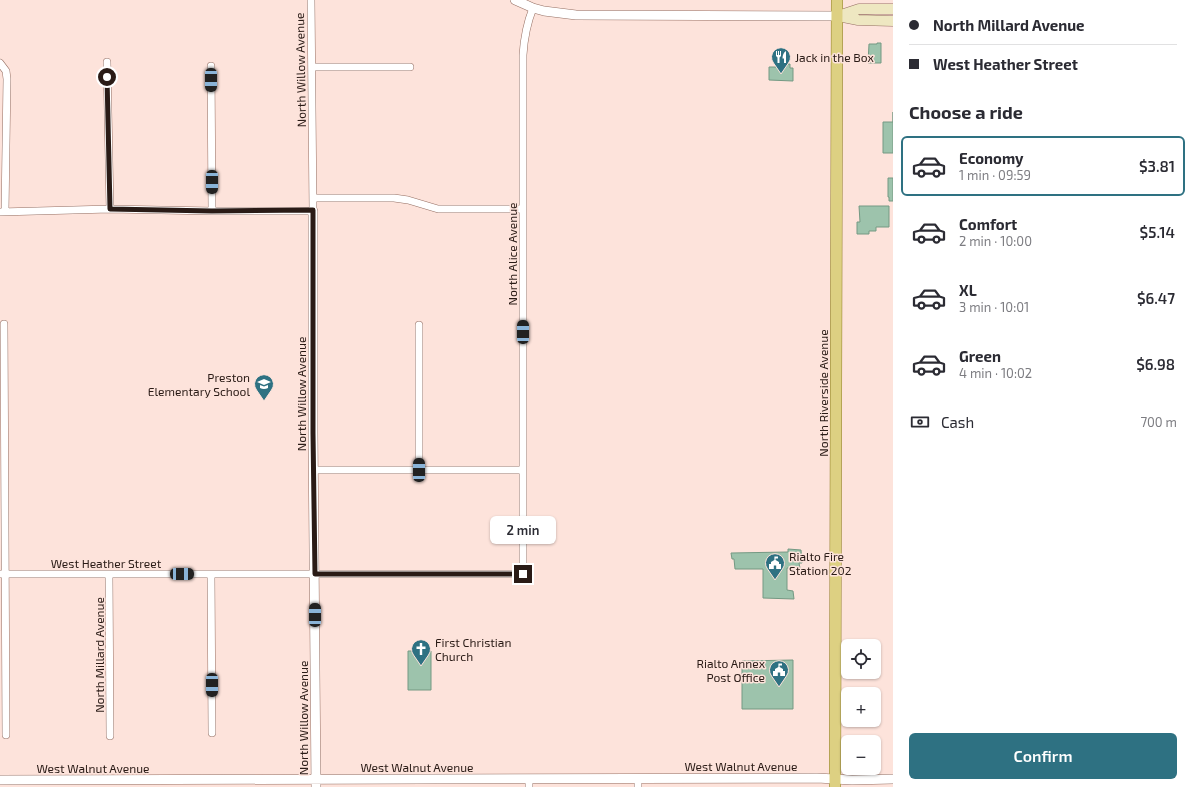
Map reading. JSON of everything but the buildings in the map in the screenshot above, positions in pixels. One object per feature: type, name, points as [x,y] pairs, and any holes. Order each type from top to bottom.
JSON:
[{"type":"main road","name":"North Riverside Avenue","points":[[835,783],[838,0]]},
{"type":"main road","points":[[838,16],[859,9],[893,9]]},
{"type":"main road","points":[[838,16],[858,20],[893,21]]},
{"type":"street","name":"North Willow Avenue","points":[[311,0],[316,783]]},
{"type":"street","points":[[515,0],[533,8],[554,13],[576,15],[838,16]]},
{"type":"street","name":"North Alice Avenue","points":[[523,574],[523,55],[524,40],[533,8]]},
{"type":"street","points":[[107,62],[110,209]]},
{"type":"street","points":[[1,64],[6,71],[7,79],[3,212],[110,209],[212,211],[313,210]]},
{"type":"street","points":[[211,66],[212,211]]},
{"type":"street","points":[[312,67],[410,67]]},
{"type":"street","points":[[313,198],[394,198],[408,200],[438,209],[523,209]]},
{"type":"street","points":[[4,324],[2,574],[6,735]]},
{"type":"street","points":[[418,325],[419,470]]},
{"type":"street","points":[[313,470],[523,470]]},
{"type":"street","name":"West Heather Street","points":[[2,574],[523,574]]},
{"type":"street","name":"North Millard Avenue","points":[[110,574],[110,736]]},
{"type":"street","points":[[211,574],[212,733]]},
{"type":"street","name":"West Walnut Avenue","points":[[0,780],[316,783],[638,783],[817,778],[835,783],[893,779]]},
{"type":"place","name":"Jack in the Box","points":[[781,74]]},
{"type":"place","name":"Preston Elementary School","points":[[264,401]]},
{"type":"place","name":"Rialto Fire Station 202","points":[[775,580]]},
{"type":"place","name":"First Christian Church","points":[[421,666]]},
{"type":"place","name":"Rialto Annex Post Office","points":[[779,687]]},
{"type":"route","points":[[107,77],[110,209],[212,211],[313,210],[313,433],[315,574],[523,574]]}]
